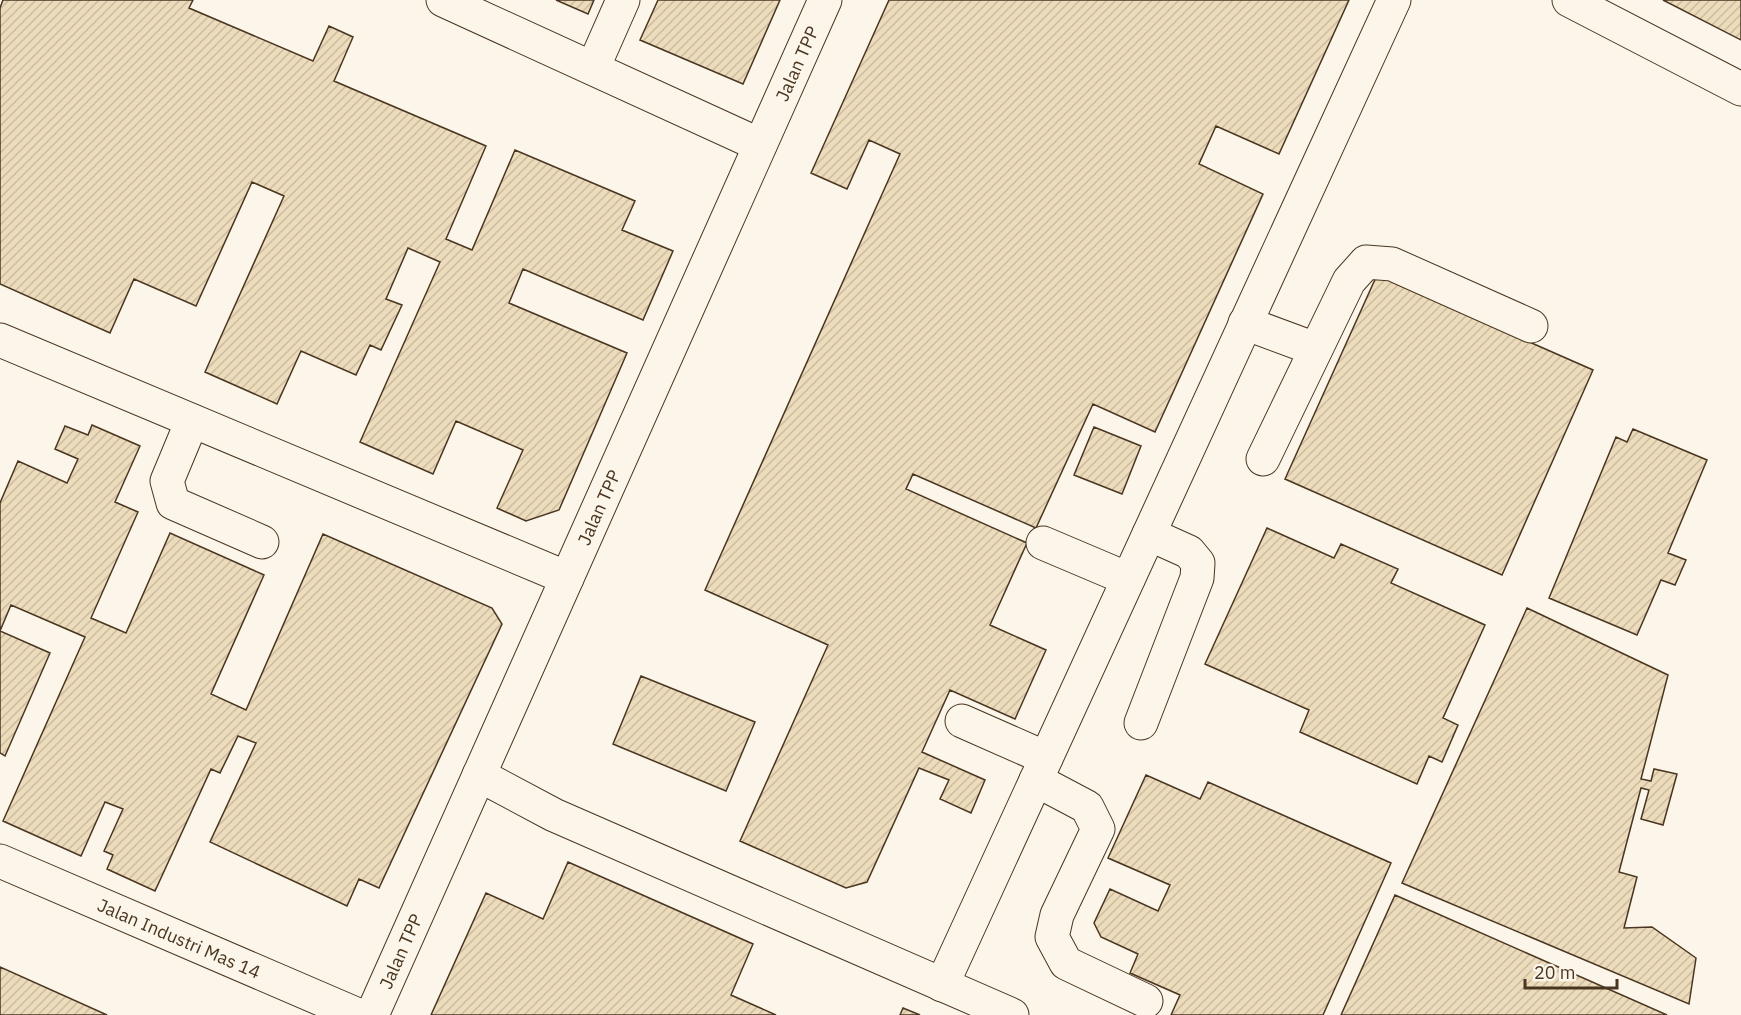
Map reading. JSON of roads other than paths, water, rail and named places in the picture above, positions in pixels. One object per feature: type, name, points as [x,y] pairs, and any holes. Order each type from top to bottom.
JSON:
[{"type":"street","points":[[443,0],[760,145]]},
{"type":"street","points":[[593,68],[623,0]]},
{"type":"street","name":"Jalan TPP","points":[[372,1015],[825,0]]},
{"type":"street","points":[[942,985],[1394,0]]},
{"type":"street","points":[[1569,0],[1741,89]]},
{"type":"street","points":[[1263,459],[1349,281],[1366,262],[1392,264],[1531,326]]},
{"type":"street","points":[[1245,323],[1316,349]]},
{"type":"street","points":[[0,340],[567,578]]},
{"type":"street","points":[[192,421],[166,481],[173,503],[262,542]]},
{"type":"street","points":[[1141,723],[1197,578],[1198,563],[1189,552],[1149,534]]},
{"type":"street","points":[[1043,543],[1128,579]]},
{"type":"street","points":[[962,721],[1041,769],[1086,807],[1098,829],[1057,915],[1052,937],[1066,963],[1146,1001]]},
{"type":"street","points":[[479,775],[554,815],[1012,1015]]},
{"type":"street","name":"Jalan Industri Mas 14","points":[[0,861],[358,1015]]}]
